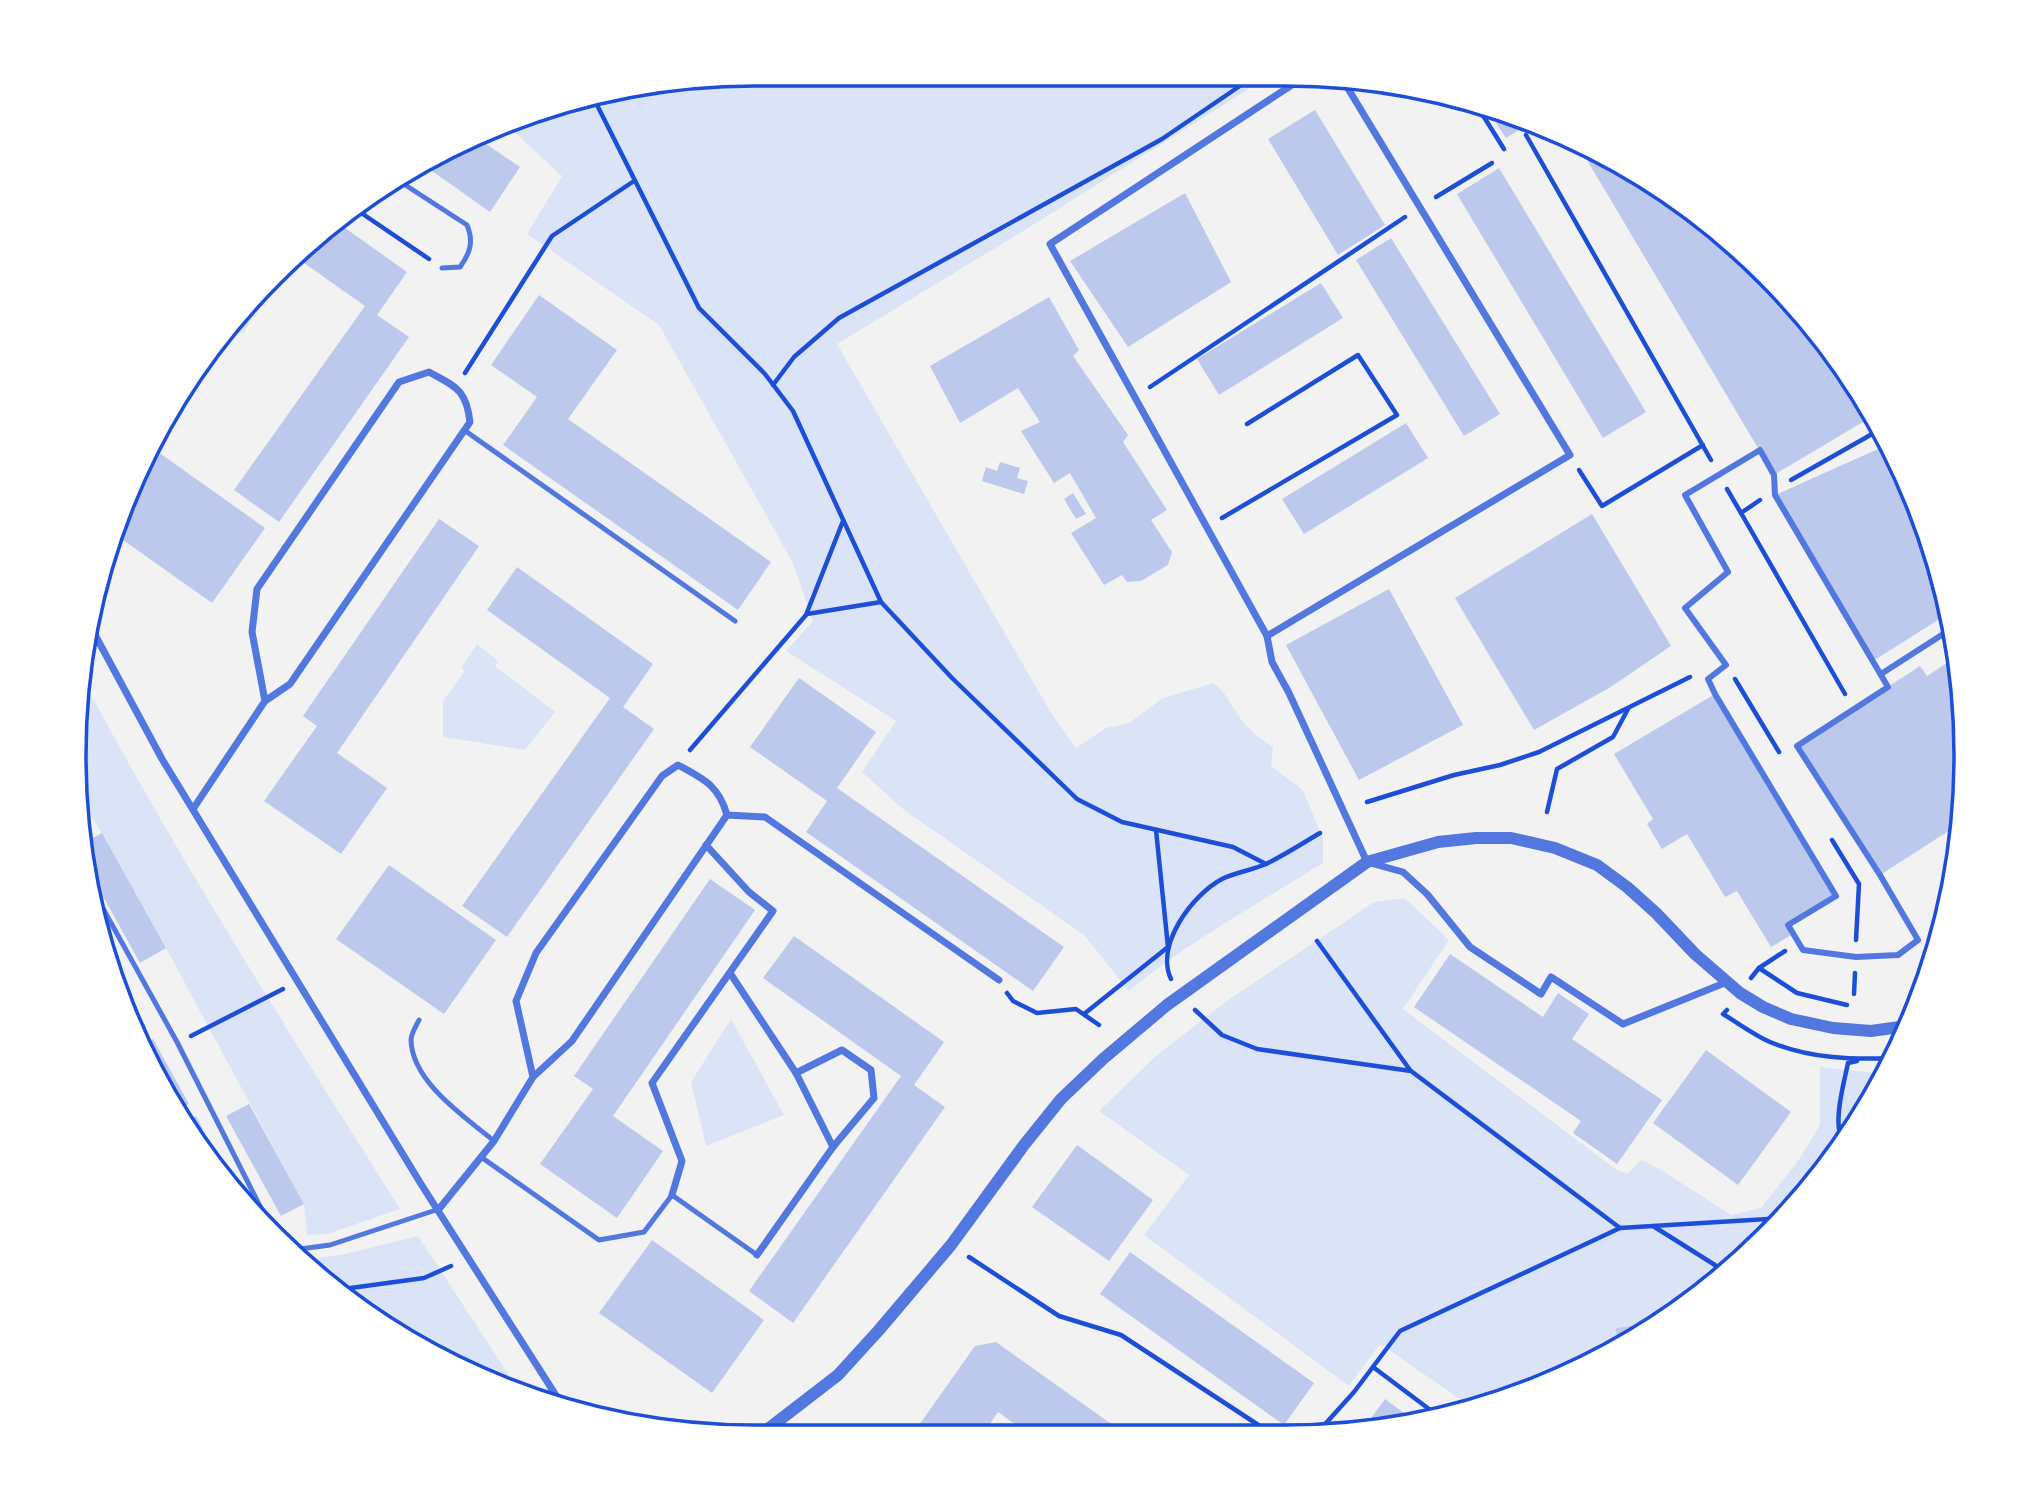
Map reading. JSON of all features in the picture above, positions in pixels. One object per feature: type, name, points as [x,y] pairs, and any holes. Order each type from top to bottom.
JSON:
[{"type":"street","points":[[1290,86],[1051,244],[1267,636],[1272,662],[1367,862]]},
{"type":"street","points":[[1267,636],[1570,454],[1348,89]]},
{"type":"street","points":[[193,809],[265,701],[290,684],[470,422],[468,402],[456,387],[429,372],[399,382],[257,589],[252,632],[265,701]]},
{"type":"street","points":[[1760,450],[1774,475],[1775,495],[1888,687],[1797,746],[1881,875],[1918,940],[1898,955],[1856,957],[1803,950],[1788,925],[1836,896],[1714,694],[1708,679],[1726,665],[1685,608],[1728,572],[1685,495],[1720,475],[1760,450]]},
{"type":"street","points":[[1881,674],[1943,634]]},
{"type":"street","points":[[97,637],[162,759],[421,1184],[556,1394]]},
{"type":"street","points":[[533,1077],[516,1001],[536,953],[662,776],[678,765],[709,784],[722,797],[727,815]]},
{"type":"street","points":[[439,1209],[494,1141],[533,1077],[572,1041],[727,815]]},
{"type":"street","points":[[727,815],[765,817],[999,980]]},
{"type":"street","points":[[773,1425],[838,1375],[879,1330],[951,1245],[1061,1099],[1103,1059],[1180,996],[1367,862],[1438,842],[1476,838],[1511,838],[1555,848],[1597,865],[1627,887],[1727,982],[1763,1007],[1791,1019],[1833,1028],[1871,1031],[1896,1028]]},
{"type":"street","points":[[672,1195],[682,1161],[652,1083],[773,911],[750,892],[706,845]]},
{"type":"street","points":[[1367,862],[1404,872],[1427,894],[1470,947],[1541,994],[1551,977],[1622,1024],[1727,982]]},
{"type":"street","points":[[730,973],[796,1073],[833,1147]]},
{"type":"street","points":[[757,1255],[833,1147],[874,1098],[871,1070],[842,1050],[796,1073]]},
{"type":"lane","points":[[405,185],[467,225],[472,237],[469,254],[460,267],[442,268]]},
{"type":"lane","points":[[464,430],[735,621]]},
{"type":"lane","points":[[105,912],[177,1042],[259,1205]]},
{"type":"lane","points":[[419,1020],[411,1038],[416,1061],[425,1079],[456,1110],[494,1141]]},
{"type":"lane","points":[[481,1157],[599,1240],[644,1233],[672,1195],[757,1255]]},
{"type":"lane","points":[[303,1249],[330,1245],[439,1209]]},
{"type":"path","points":[[773,385],[794,358],[839,318],[1162,139],[1240,86]]},
{"type":"path","points":[[597,105],[699,307],[773,385],[793,411],[881,601],[952,678],[1077,799],[1122,822],[1233,847],[1266,864]]},
{"type":"path","points":[[1484,116],[1504,149]]},
{"type":"path","points":[[1526,135],[1720,475]]},
{"type":"path","points":[[1135,398],[1420,207],[1492,163]]},
{"type":"path","points":[[456,387],[552,236],[634,181]]},
{"type":"path","points":[[362,214],[442,268]]},
{"type":"path","points":[[1207,527],[1397,415],[1358,355],[1247,425]]},
{"type":"path","points":[[1570,454],[1602,506],[1703,445]]},
{"type":"path","points":[[1741,513],[1846,696]]},
{"type":"path","points":[[678,765],[806,615],[843,521]]},
{"type":"path","points":[[806,615],[881,601]]},
{"type":"path","points":[[1367,802],[1539,752],[1712,666],[1726,665]]},
{"type":"path","points":[[1547,812],[1557,769],[1613,737],[1628,708]]},
{"type":"path","points":[[1156,830],[1168,947],[1167,971],[1180,996],[1222,1035],[1257,1049],[1411,1071]]},
{"type":"path","points":[[1084,1014],[1168,947],[1178,922],[1199,898],[1221,880],[1266,864],[1320,833]]},
{"type":"path","points":[[1317,941],[1411,1071],[1620,1228]]},
{"type":"path","points":[[1798,942],[1759,968],[1797,993],[1850,1005]]},
{"type":"path","points":[[999,980],[1013,1001],[1037,1013],[1076,1009],[1099,1025]]},
{"type":"path","points":[[177,1042],[298,982]]},
{"type":"path","points":[[1840,1129],[1840,1102],[1848,1063],[1861,1059],[1882,1058]]},
{"type":"path","points":[[1325,1424],[1354,1392],[1400,1331],[1620,1228],[1767,1220]]},
{"type":"path","points":[[1653,1226],[1717,1266]]},
{"type":"path","points":[[951,1245],[1059,1317],[1121,1335],[1258,1425]]},
{"type":"path","points":[[350,1288],[424,1278],[470,1257]]},
{"type":"path","points":[[1373,1367],[1429,1409]]},
{"type":"shaded area","points":[[756,86],[1254,86],[837,344],[1050,711],[1076,748],[1106,728],[1129,723],[1163,698],[1213,683],[1245,725],[1273,747],[1271,766],[1303,790],[1323,839],[1323,863],[1199,940],[1129,991],[1084,935],[904,810],[862,772],[896,721],[786,651],[813,621],[793,563],[659,325],[527,234],[562,176],[514,131],[582,109],[668,91]]},
{"type":"shaded area","points":[[261,304],[244,332],[236,334]]},
{"type":"shaded area","points":[[477,644],[498,661],[495,666],[555,712],[525,750],[443,737],[443,701],[465,671],[461,668]]},
{"type":"shaded area","points":[[89,691],[199,884],[400,1209],[327,1234],[307,1235],[304,1204],[88,809],[86,756]]},
{"type":"shaded area","points":[[1405,898],[1449,940],[1403,1009],[1614,1168],[1627,1174],[1641,1160],[1731,1215],[1761,1208],[1800,1158],[1820,1125],[1820,1067],[1874,1073],[1816,1163],[1758,1229],[1692,1287],[1619,1336],[1541,1374],[1462,1401],[1380,1344],[1349,1386],[1144,1235],[1189,1175],[1099,1111],[1157,1055],[1227,1001],[1374,902]]},
{"type":"shaded area","points":[[731,1019],[784,1115],[706,1146],[691,1082]]},
{"type":"shaded area","points":[[418,1236],[511,1379],[421,1336],[348,1287],[314,1259]]},
{"type":"building","points":[[1315,110],[1385,225],[1338,255],[1268,139]]},
{"type":"building","points":[[1493,119],[1520,129],[1506,138]]},
{"type":"building","points":[[485,143],[520,167],[490,212],[431,170]]},
{"type":"building","points":[[1587,160],[1619,175],[1657,199],[1692,224],[1758,282],[1816,348],[1865,421],[1774,475]]},
{"type":"building","points":[[1499,168],[1646,412],[1603,438],[1457,194]]},
{"type":"building","points":[[1185,193],[1231,282],[1128,347],[1070,261]]},
{"type":"building","points":[[344,227],[407,272],[377,315],[409,337],[279,522],[234,490],[365,306],[303,262]]},
{"type":"building","points":[[1391,238],[1500,414],[1464,436],[1356,260]]},
{"type":"building","points":[[1321,283],[1343,318],[1219,395],[1197,359]]},
{"type":"building","points":[[539,295],[617,350],[568,419],[771,562],[738,610],[503,445],[537,397],[491,365]]},
{"type":"building","points":[[1049,297],[1079,350],[1073,356],[1128,435],[1123,442],[1167,510],[1151,520],[1172,552],[1168,565],[1141,581],[1127,582],[1122,575],[1104,585],[1071,533],[1096,518],[1070,473],[1054,483],[1021,431],[1040,422],[1018,388],[960,423],[930,366]]},
{"type":"building","points":[[1406,423],[1428,458],[1304,534],[1282,499]]},
{"type":"building","points":[[1878,449],[1887,463],[1919,540],[1940,619],[1873,661],[1775,495]]},
{"type":"building","points":[[159,452],[265,528],[212,603],[121,539]]},
{"type":"building","points":[[1000,462],[1020,468],[1017,478],[1028,481],[1024,494],[982,481],[986,467],[997,471]]},
{"type":"building","points":[[1073,493],[1086,514],[1076,519],[1064,499]]},
{"type":"building","points":[[1592,514],[1671,646],[1609,688],[1534,730],[1455,598]]},
{"type":"building","points":[[439,519],[479,546],[337,753],[387,788],[341,854],[264,801],[317,726],[303,716]]},
{"type":"building","points":[[517,567],[653,664],[623,707],[654,729],[507,937],[462,906],[610,698],[487,610]]},
{"type":"building","points":[[1389,589],[1463,725],[1359,780],[1286,645]]},
{"type":"building","points":[[1948,662],[1954,756],[1950,830],[1880,875],[1797,746],[1920,666],[1927,676]]},
{"type":"building","points":[[799,678],[876,732],[837,788],[1064,947],[1033,991],[806,832],[827,801],[750,747]]},
{"type":"building","points":[[1715,694],[1836,896],[1788,925],[1793,934],[1771,947],[1737,891],[1725,897],[1687,834],[1662,849],[1647,824],[1653,819],[1614,754]]},
{"type":"building","points":[[102,833],[166,948],[140,963],[100,891],[91,839]]},
{"type":"building","points":[[389,865],[496,940],[444,1014],[336,939]]},
{"type":"building","points":[[710,879],[755,910],[613,1116],[663,1151],[617,1218],[540,1164],[593,1089],[574,1076]]},
{"type":"building","points":[[794,936],[944,1042],[914,1085],[945,1107],[793,1323],[749,1291],[901,1076],[763,978]]},
{"type":"building","points":[[1450,954],[1543,1017],[1558,993],[1589,1014],[1572,1039],[1662,1100],[1617,1164],[1573,1133],[1581,1121],[1414,1007]]},
{"type":"building","points":[[153,1039],[189,1104],[185,1106],[175,1090],[150,1041]]},
{"type":"building","points":[[1706,1050],[1791,1112],[1738,1185],[1653,1123]]},
{"type":"building","points":[[249,1104],[304,1204],[281,1216],[226,1116]]},
{"type":"building","points":[[196,1116],[203,1129],[201,1130],[193,1118]]},
{"type":"building","points":[[1077,1145],[1153,1200],[1109,1261],[1032,1207]]},
{"type":"building","points":[[652,1240],[764,1320],[712,1393],[599,1313]]},
{"type":"building","points":[[1130,1252],[1314,1383],[1284,1425],[1100,1294]]},
{"type":"building","points":[[1633,1326],[1633,1327],[1617,1337],[1616,1328]]},
{"type":"building","points":[[996,1342],[1113,1425],[1016,1425],[998,1412],[989,1425],[919,1425],[975,1346]]},
{"type":"building","points":[[1385,1399],[1405,1414],[1372,1420],[1370,1420]]}]
